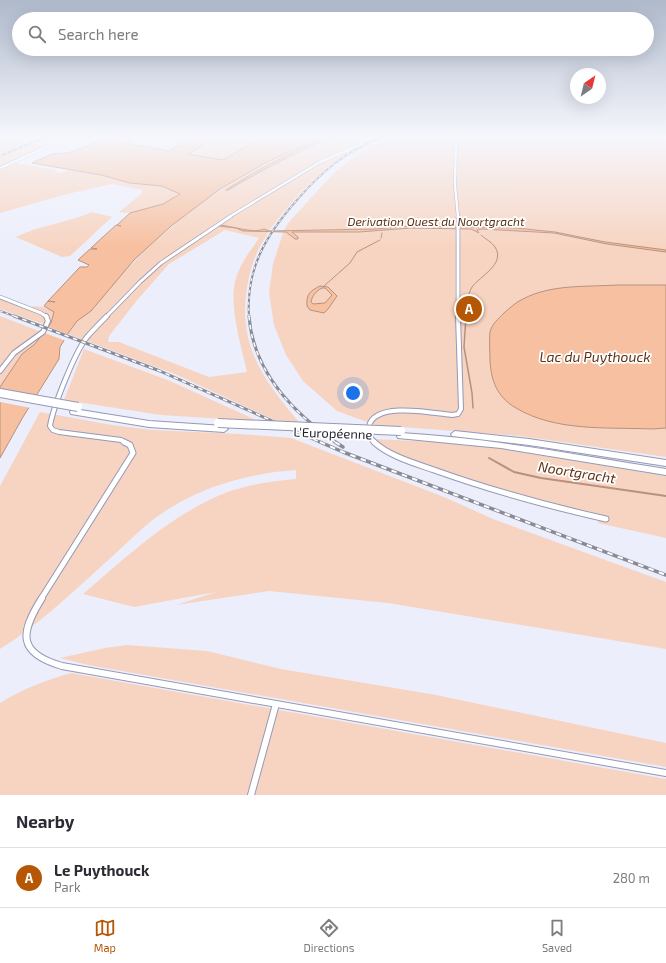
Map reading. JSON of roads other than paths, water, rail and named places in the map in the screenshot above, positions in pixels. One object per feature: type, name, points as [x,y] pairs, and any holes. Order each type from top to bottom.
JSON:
[{"type":"highway","name":"L'Européenne","points":[[0,393],[144,423],[502,438],[666,463]]},
{"type":"highway","name":"L'Européenne","points":[[0,398],[76,410]]},
{"type":"highway","name":"L'Européenne","points":[[401,433],[500,444],[666,472]]},
{"type":"street","points":[[300,174],[215,226],[161,263],[137,284],[86,338],[69,372],[50,424],[51,429],[59,432],[122,440],[130,445],[133,454],[30,617],[26,631],[27,643],[30,650],[44,660],[62,666],[666,773]]},
{"type":"street","points":[[455,174],[459,227],[458,339],[462,409],[458,414],[452,415],[406,411],[386,412],[372,419],[368,425],[368,430],[373,442],[409,461],[463,480],[525,500],[606,519]]},
{"type":"street","points":[[0,297],[45,315],[48,320],[48,324],[37,337],[14,354],[0,371]]},
{"type":"street","points":[[251,795],[276,704]]},
{"type":"water","points":[[96,174],[246,174],[220,189],[171,226],[134,260],[91,311],[77,321],[60,347],[59,359],[23,417],[0,458],[0,387],[22,354],[35,344],[51,323],[54,312],[44,306],[80,267],[87,267],[89,265],[78,260],[90,249],[97,249],[91,248],[116,225],[121,226],[117,225],[130,213],[163,204],[180,194],[162,186],[130,183]]},
{"type":"water","points":[[255,174],[226,190],[250,175]]},
{"type":"water","points":[[220,225],[255,231],[264,229],[269,231],[375,229],[411,226],[516,228],[555,232],[605,242],[666,250],[666,252],[607,244],[554,233],[482,229],[477,230],[479,233],[471,229],[411,228],[359,232],[292,232],[298,237],[298,239],[295,239],[286,232],[243,231],[236,228],[218,226]]},
{"type":"water","name":"Lac du Puythouck","points":[[666,285],[666,428],[600,428],[565,425],[532,416],[509,404],[496,388],[490,360],[490,332],[500,317],[520,300],[534,294],[569,287]]},
{"type":"water","points":[[320,286],[328,287],[337,296],[324,313],[310,310],[307,306],[309,293]],"holes":[[[325,288],[332,295],[325,303],[313,304],[311,302],[312,298],[320,289]]]},
{"type":"waterway","name":"Derivation Ouest du Noortgracht","points":[[381,238],[382,233]]},
{"type":"waterway","points":[[466,317],[470,290],[491,269],[497,259],[495,247],[481,235]]},
{"type":"waterway","points":[[324,286],[350,263],[357,252],[380,240]]},
{"type":"waterway","points":[[466,316],[464,347],[472,393],[473,408]]},
{"type":"waterway","name":"Noortgracht","points":[[489,458],[514,472],[541,478],[666,496]]},
{"type":"railway","points":[[249,316],[249,300],[254,268],[267,240],[286,213],[322,174]]},
{"type":"railway","points":[[0,311],[17,317]]},
{"type":"railway","points":[[14,316],[160,371],[322,443]]},
{"type":"railway","points":[[249,316],[252,336],[258,355],[267,373],[278,389],[305,418],[337,443]]},
{"type":"railway","points":[[320,442],[666,575]]},
{"type":"railway","points":[[335,442],[343,447]]},
{"type":"place","name":"Le Puythouck","points":[[469,309]]}]
